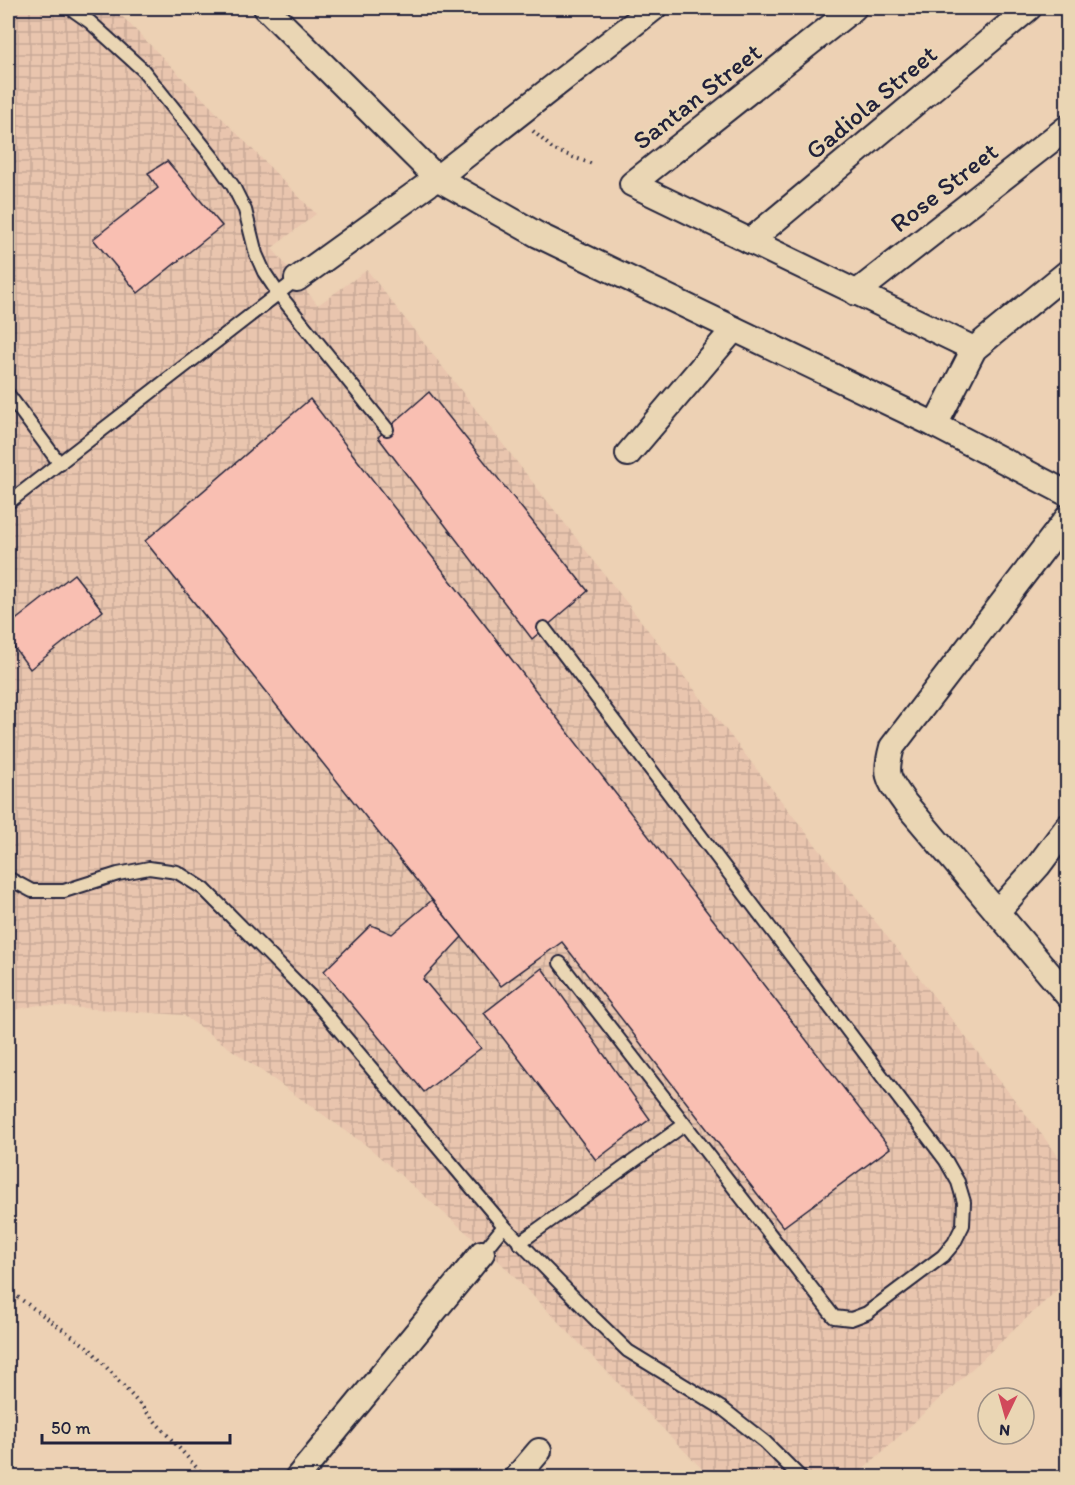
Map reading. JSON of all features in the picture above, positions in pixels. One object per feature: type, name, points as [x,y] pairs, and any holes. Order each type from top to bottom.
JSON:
[{"type":"street","points":[[266,8],[437,178],[538,235],[935,426],[1068,494]]},
{"type":"street","points":[[287,286],[437,178],[654,8]]},
{"type":"street","name":"Santan Street","points":[[750,241],[632,184],[854,8]]},
{"type":"street","name":"Gadiola Street","points":[[750,241],[1029,8]]},
{"type":"street","name":"Rose Street","points":[[856,293],[1068,127]]},
{"type":"street","points":[[750,241],[974,349]]},
{"type":"street","points":[[935,426],[974,349],[1068,272]]},
{"type":"street","points":[[628,454],[734,329]]},
{"type":"street","points":[[1068,517],[892,747],[887,766],[889,782],[905,803],[1068,996]]},
{"type":"street","points":[[997,912],[1038,866],[1068,826]]},
{"type":"street","points":[[297,1478],[482,1253]]},
{"type":"street","points":[[516,1478],[538,1451]]},
{"type":"lane","points":[[70,8],[90,22],[143,70],[214,159],[245,210],[256,254],[264,272],[287,286],[387,429]]},
{"type":"lane","points":[[8,503],[287,286]]},
{"type":"lane","points":[[8,394],[60,464]]},
{"type":"lane","points":[[544,628],[946,1161],[958,1182],[964,1202],[963,1225],[954,1243],[943,1256],[867,1313],[851,1319],[834,1317],[560,963]]},
{"type":"lane","points":[[8,878],[32,891],[64,891],[118,874],[149,868],[177,872],[204,889],[314,1000],[519,1244],[628,1351],[723,1409],[765,1442],[801,1478]]},
{"type":"lane","points":[[519,1244],[684,1125]]},
{"type":"lane","points":[[482,1253],[504,1226]]},
{"type":"path","points":[[518,116],[554,150],[595,165]]},
{"type":"path","points":[[8,1290],[90,1349],[206,1478]]},
{"type":"shaded area","points":[[8,8],[114,8],[316,214],[272,248],[318,305],[367,270],[1067,1167],[1067,1281],[855,1477],[710,1477],[494,1256],[367,1146],[183,1015],[39,1005],[8,1011]]},
{"type":"building","points":[[167,161],[222,226],[138,293],[93,239],[158,188],[148,173]]},
{"type":"building","points":[[429,392],[588,591],[532,639],[378,437]]},
{"type":"building","points":[[310,399],[890,1148],[783,1227],[562,942],[501,986],[145,541]]},
{"type":"building","points":[[74,574],[103,611],[30,669],[8,639],[8,626]]},
{"type":"building","points":[[432,900],[462,937],[423,979],[481,1048],[424,1092],[324,971],[371,925],[392,934]]},
{"type":"building","points":[[542,968],[650,1119],[596,1160],[484,1013]]}]
